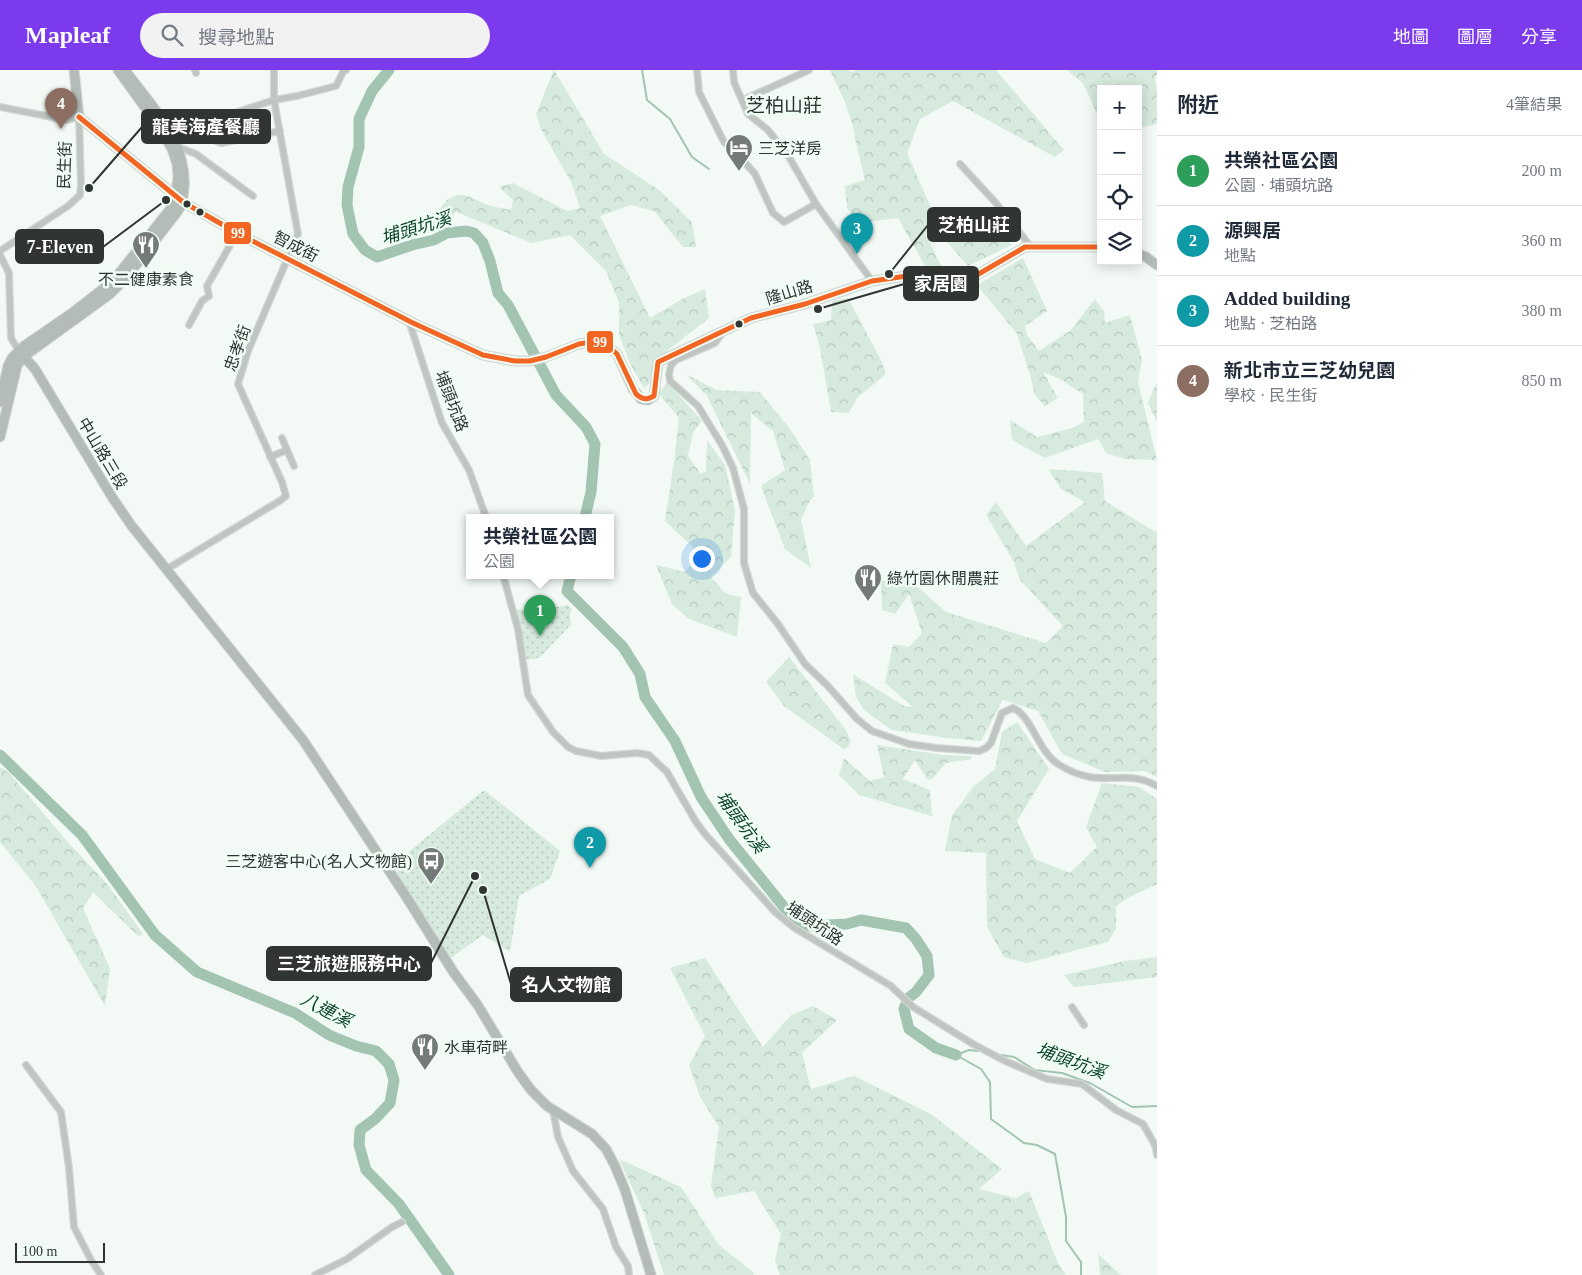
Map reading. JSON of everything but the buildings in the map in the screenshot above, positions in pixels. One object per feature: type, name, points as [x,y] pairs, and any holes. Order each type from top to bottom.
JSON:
[{"type":"street","name":"民生街","points":[[0,250],[68,206],[80,195],[79,117],[74,70]]},
{"type":"street","points":[[118,70],[175,148],[196,154],[253,196]]},
{"type":"street","points":[[0,402],[8,366],[21,354],[114,291],[178,211],[177,164],[170,131],[125,70]]},
{"type":"street","name":"忠孝街","points":[[167,569],[286,496],[238,384],[248,351],[298,234],[274,100],[274,70]]},
{"type":"street","points":[[170,131],[216,119],[274,100],[336,86],[344,70],[346,70]]},
{"type":"street","points":[[697,70],[700,92],[724,142],[755,174],[773,213],[784,222],[816,204]]},
{"type":"street","points":[[733,70],[734,82],[748,114],[768,130],[790,157],[816,204],[872,281]]},
{"type":"street","points":[[743,100],[809,70]]},
{"type":"street","points":[[0,107],[67,120],[79,117]]},
{"type":"street","name":"智成街","points":[[79,117],[179,199],[237,233],[409,321]]},
{"type":"street","points":[[170,131],[190,130],[221,143],[280,132]]},
{"type":"street","points":[[960,164],[995,202],[1032,247]]},
{"type":"street","points":[[189,324],[202,301],[209,296],[207,286],[237,233]]},
{"type":"street","name":"隆山路","points":[[409,321],[483,355],[515,362],[546,357],[597,341],[606,344],[617,354],[636,394],[641,399],[648,400],[654,396],[658,362],[751,318],[805,304],[872,281],[921,274],[944,287],[953,287],[1025,246],[1097,247]]},
{"type":"street","points":[[0,255],[9,273],[11,338],[21,354]]},
{"type":"street","points":[[1142,256],[1157,265]]},
{"type":"street","name":"埔頭坑路","points":[[409,321],[442,423],[469,470],[485,514]]},
{"type":"street","points":[[723,332],[715,343],[676,360],[671,365],[670,381],[698,406],[722,445],[733,468],[744,509],[744,564],[753,592],[778,624],[805,664],[827,685],[857,719],[872,731],[889,738],[937,748],[979,751],[991,743],[1002,712],[1013,708],[1018,710],[1023,716],[1047,755],[1060,765],[1090,777],[1132,777],[1148,781],[1157,786]]},
{"type":"street","points":[[0,437],[21,354]]},
{"type":"street","name":"中山路三段","points":[[21,354],[35,370],[131,525],[303,740],[454,973],[477,1004],[531,1090],[547,1106],[592,1134],[606,1149],[616,1166],[625,1190],[651,1275]]},
{"type":"street","points":[[282,438],[294,466]]},
{"type":"street","points":[[270,457],[287,450]]},
{"type":"street","name":"埔頭坑路","points":[[503,579],[518,629],[528,695],[554,732],[568,747],[576,751],[601,756],[637,753],[649,755],[667,772],[704,834],[775,912],[793,927],[891,986],[913,1007],[973,1044],[1005,1061],[1047,1078],[1082,1084],[1116,1110],[1143,1124],[1155,1145],[1157,1155]]},
{"type":"street","points":[[1072,1007],[1084,1025]]},
{"type":"street","points":[[26,1065],[61,1112],[69,1168],[74,1226],[91,1260],[101,1275]]},
{"type":"street","points":[[553,1110],[558,1137],[574,1171],[603,1209],[616,1247],[628,1266],[629,1275]]},
{"type":"street","points":[[315,1275],[347,1259],[402,1222]]},
{"type":"green space","points":[[554,70],[604,154],[659,190],[692,222],[696,247],[683,247],[654,211],[631,205],[600,216],[650,318],[686,297],[705,289],[709,318],[653,362],[651,382],[644,388],[630,364],[619,335],[619,303],[606,271],[570,235],[531,243],[456,212],[437,228],[423,235],[415,229],[429,221],[447,200],[457,195],[465,195],[490,206],[511,210],[513,200],[499,187],[513,183],[567,211],[580,208],[572,184],[541,129],[536,114]]},
{"type":"green space","points":[[830,70],[848,70],[852,72],[857,70],[996,70],[1064,150],[1055,157],[953,101],[920,119],[907,153],[935,217],[953,230],[980,213],[1012,245],[968,266],[947,242],[925,233],[949,282],[929,273],[898,218],[858,223],[847,208],[845,186],[865,180],[854,129],[845,102]]},
{"type":"green space","points":[[1067,70],[1157,70],[1155,78],[1157,124],[1142,127],[1142,85],[1097,85],[1097,114],[1083,83]]},
{"type":"green space","points":[[1023,258],[1047,311],[1025,326],[1027,335],[1039,351],[1071,330],[1095,299],[1104,311],[1105,323],[1130,315],[1142,360],[1138,382],[1157,460],[1125,459],[1106,453],[1098,439],[1045,458],[1012,440],[1010,420],[1037,437],[1072,428],[1084,422],[1083,394],[1060,379],[1043,372],[1058,398],[1045,406],[1035,395],[1017,334],[977,285]]},
{"type":"green space","points":[[848,298],[881,360],[886,374],[857,398],[849,413],[831,412],[820,348],[813,324],[831,320],[832,301]]},
{"type":"green space","points":[[686,374],[716,390],[760,392],[790,429],[810,460],[814,496],[801,520],[811,568],[785,549],[761,486],[785,470],[773,431],[751,413],[750,484],[707,396]]},
{"type":"green space","points":[[667,382],[702,421],[693,432],[688,456],[701,474],[706,471],[707,440],[725,465],[735,510],[731,557],[711,577],[726,594],[741,597],[737,637],[689,619],[672,604],[656,565],[685,572],[699,553],[665,521],[679,418],[659,394]]},
{"type":"green space","points":[[1157,384],[1157,422],[1148,403]]},
{"type":"green space","points":[[1048,469],[1102,473],[1105,501],[1157,533],[1157,777],[1145,771],[1105,772],[1062,754],[1038,711],[1003,700],[981,741],[891,730],[864,710],[856,697],[853,674],[904,706],[913,707],[885,683],[893,644],[909,647],[922,633],[909,594],[895,614],[882,610],[881,581],[903,579],[919,588],[946,612],[1046,643],[1063,626],[1020,580],[1014,562],[986,515],[996,502],[1026,546],[1085,502],[1061,489]]},
{"type":"green space","points":[[568,605],[572,609],[570,614],[571,625],[538,658],[525,660],[515,612],[516,609],[541,612]]},
{"type":"green space","points":[[789,657],[846,730],[851,742],[845,750],[785,707],[766,682]]},
{"type":"green space","points":[[1017,722],[1049,769],[1017,821],[1035,859],[1070,873],[1097,847],[1086,827],[1102,783],[1139,787],[1157,799],[1157,884],[1116,906],[1116,929],[1108,942],[1027,963],[1004,957],[987,927],[986,853],[945,851],[952,815],[974,786],[995,769],[1002,732]]},
{"type":"green space","points":[[877,745],[943,755],[971,756],[972,759],[946,763],[931,780],[927,779],[915,760],[903,779],[930,790],[932,816],[859,795],[839,775],[844,758],[870,781],[884,777]]},
{"type":"green space","points":[[0,767],[9,773],[66,840],[108,885],[143,934],[138,936],[93,892],[83,908],[110,969],[105,1006],[35,885],[0,842]]},
{"type":"green space","points":[[484,790],[560,851],[550,879],[519,896],[510,952],[483,935],[451,958],[396,873],[401,861],[412,849]]},
{"type":"green space","points":[[1157,957],[1157,977],[1074,987],[1064,975],[1125,961]]},
{"type":"green space","points":[[705,958],[763,1047],[791,1015],[813,1006],[837,1020],[802,1053],[811,1089],[854,1076],[931,1114],[1002,1169],[979,1189],[1016,1198],[1029,1191],[1058,1263],[1066,1275],[780,1275],[775,1260],[781,1234],[754,1191],[715,1198],[711,1186],[719,1127],[700,1097],[689,1065],[705,1036],[670,968]]},
{"type":"green space","points":[[619,1159],[681,1187],[719,1245],[753,1272],[754,1275],[664,1275],[644,1213]]},
{"type":"green space","points":[[1098,1254],[1121,1275],[1100,1275]]},
{"type":"waterway","name":"埔頭坑溪","points":[[389,70],[372,91],[359,119],[359,147],[348,187],[347,205],[353,234],[365,250],[377,257],[434,240],[447,233],[466,231],[474,233],[483,243],[490,261],[498,293],[508,305],[556,395],[586,427],[595,444],[591,492],[586,514]]},
{"type":"waterway","points":[[642,70],[647,100],[670,119],[692,157],[709,169]]},
{"type":"waterway","name":"埔頭坑溪","points":[[570,579],[567,591],[623,647],[640,674],[645,697],[675,741],[701,797],[729,839],[792,917],[808,926],[847,924],[861,920],[906,928],[916,939],[927,956],[929,975],[916,992],[907,999]]},
{"type":"waterway","name":"八連溪","points":[[0,755],[82,835],[155,935],[197,972],[295,1013],[329,1035],[356,1046],[376,1051],[389,1064],[394,1080],[390,1103],[375,1119],[360,1130],[359,1145],[366,1170],[399,1204],[449,1275]]},
{"type":"waterway","name":"埔頭坑溪","points":[[905,1006],[909,1029],[936,1048],[956,1055]]},
{"type":"waterway","name":"埔頭坑溪","points":[[956,1055],[969,1050],[978,1051]]},
{"type":"waterway","points":[[956,1055],[981,1069],[990,1082],[991,1119],[1024,1143],[1037,1145],[1055,1154],[1066,1217],[1066,1241],[1081,1262],[1081,1275]]},
{"type":"waterway","name":"埔頭坑溪","points":[[1001,1055],[1014,1057],[1035,1070],[1062,1073],[1090,1083],[1132,1107],[1157,1106]]},
{"type":"transit line","name":"99","points":[[79,117],[183,202],[237,233],[413,323],[483,355],[515,361],[530,361],[579,344],[597,341],[606,344],[617,354],[636,394],[645,399],[654,396],[658,362],[751,318],[805,304],[872,281],[921,274],[944,287],[953,287],[1025,247],[1097,247]]},
{"type":"place","name":"新北市立三芝幼兒園","points":[[61,129]]},
{"type":"place","name":"三芝洋房","points":[[739,172]]},
{"type":"place","name":"龍美海產餐廳","points":[[89,188]]},
{"type":"place","name":"7-Eleven","points":[[166,200]]},
{"type":"place","name":"Added building","points":[[857,254]]},
{"type":"place","name":"不二健康素食","points":[[146,269]]},
{"type":"place","name":"芝柏山莊","points":[[889,274]]},
{"type":"place","name":"家居園","points":[[818,309]]},
{"type":"place","name":"綠竹園休閒農莊","points":[[868,602]]},
{"type":"place","name":"共榮社區公園","points":[[540,636]]},
{"type":"place","name":"源興居","points":[[590,868]]},
{"type":"place","name":"三芝旅遊服務中心","points":[[475,876]]},
{"type":"place","name":"三芝遊客中心(名人文物館)","points":[[431,885]]},
{"type":"place","name":"名人文物館","points":[[483,890]]},
{"type":"place","name":"水車荷畔","points":[[425,1071]]},
{"type":"district","name":"芝柏山莊","points":[[784,105]]}]
